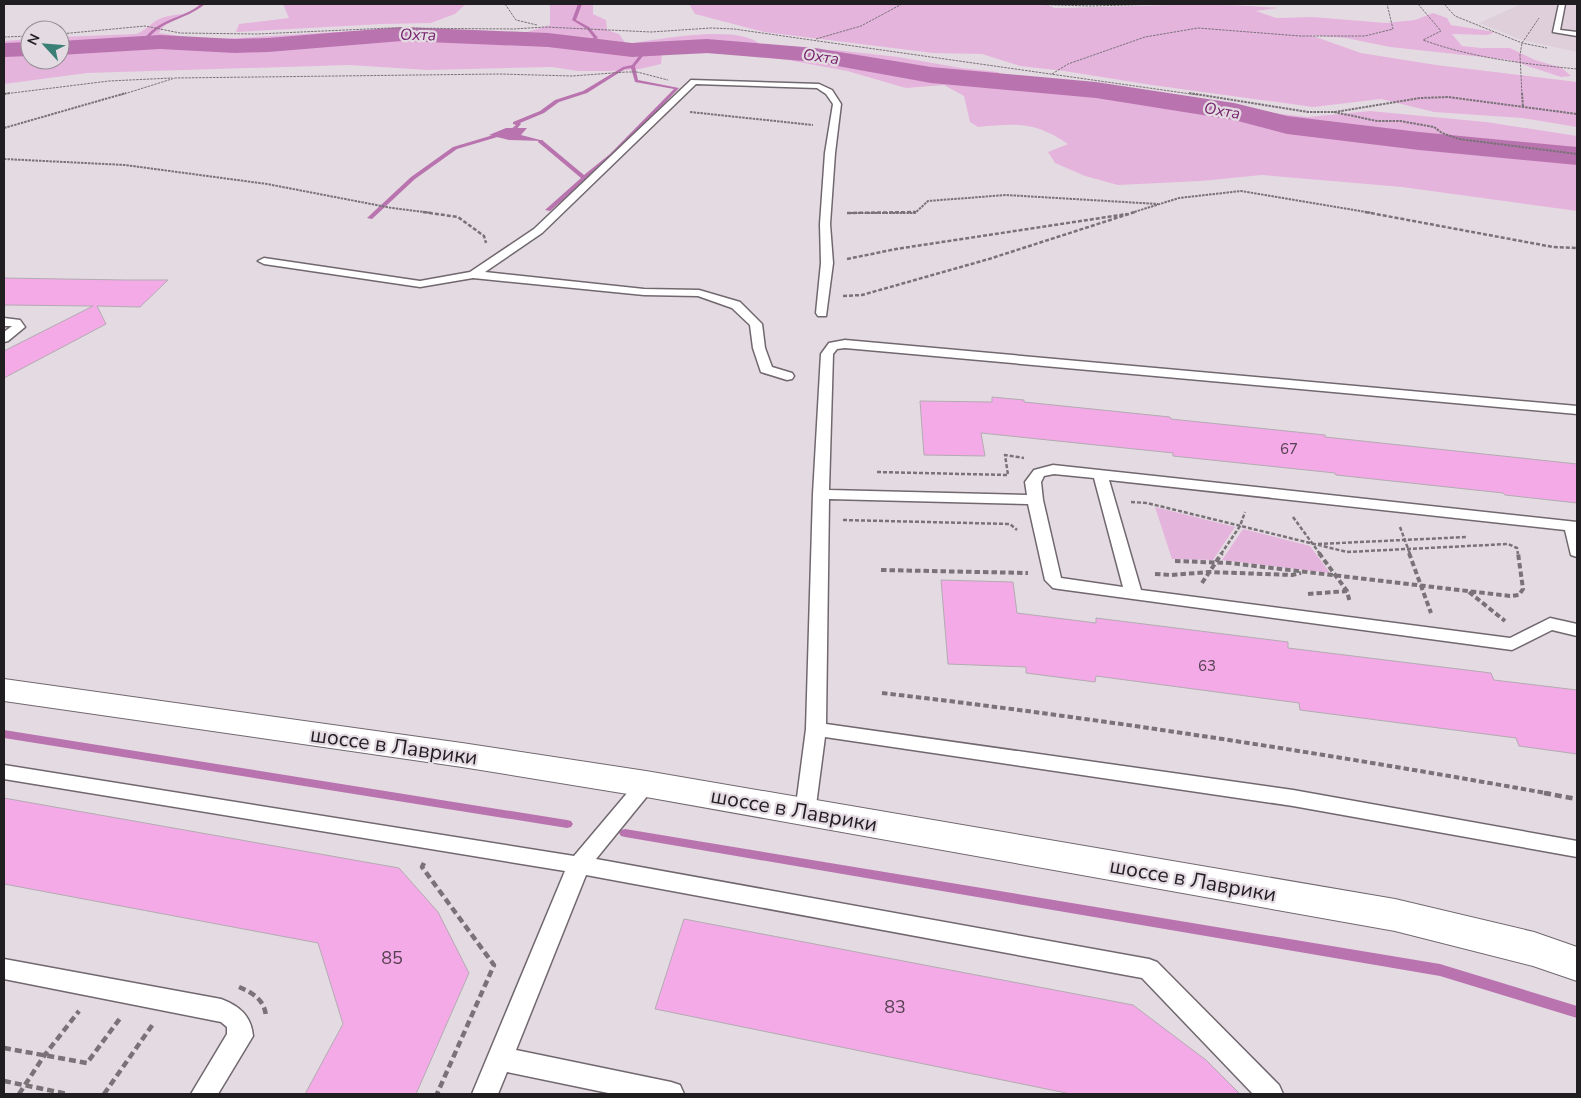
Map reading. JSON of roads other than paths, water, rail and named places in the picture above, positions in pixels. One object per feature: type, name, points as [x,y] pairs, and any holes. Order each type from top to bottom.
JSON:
[{"type":"street","name":"шоссе в Лаврики","points":[[4,690],[203,720],[462,755],[646,784],[1395,915],[1534,949],[1577,964]]},
{"type":"lane","points":[[1562,4],[1556,32],[1577,34]]},
{"type":"lane","points":[[473,276],[538,231],[694,82],[819,86],[829,92],[837,104],[826,213],[827,263],[822,313]]},
{"type":"lane","points":[[264,261],[420,284],[473,276],[495,276],[644,292],[699,293],[736,305],[756,324],[759,348],[766,369],[787,376]]},
{"type":"lane","points":[[4,322],[16,323],[19,327],[4,338]]},
{"type":"lane","points":[[805,813],[816,729],[821,494],[827,354],[833,346],[845,344],[1577,410]]},
{"type":"lane","points":[[1577,552],[1575,527],[1053,469],[1039,473],[1033,482],[1035,500],[1053,580],[1059,584],[1512,644],[1550,624],[1577,630]]},
{"type":"lane","points":[[1100,474],[1134,595]]},
{"type":"lane","points":[[821,494],[1035,500]]},
{"type":"lane","points":[[816,729],[1293,798],[1577,849]]},
{"type":"lane","points":[[4,772],[579,865],[1149,969],[1270,1094]]},
{"type":"lane","points":[[485,1094],[579,865],[646,784]]},
{"type":"lane","points":[[4,968],[221,1010],[233,1016],[240,1026],[240,1036],[204,1094]]},
{"type":"lane","points":[[500,1059],[671,1094]]},
{"type":"waterway","points":[[144,42],[155,28],[189,13],[203,4]]},
{"type":"waterway","points":[[564,42],[582,43],[596,38],[588,28],[574,20],[580,4]]},
{"type":"waterway","name":"Охта","points":[[70,47],[160,42],[235,46],[268,45],[402,34],[548,40],[632,50],[707,46],[815,55],[931,75],[1096,90],[1234,112],[1287,125],[1419,141],[1577,156]]},
{"type":"waterway","name":"Охта","points":[[4,50],[20,49]]},
{"type":"waterway","points":[[633,66],[641,56],[640,50]]},
{"type":"waterway","points":[[370,218],[413,178],[455,148],[512,131],[519,124],[515,123],[542,112],[557,101],[585,92],[624,68],[633,66]]},
{"type":"waterway","points":[[584,178],[612,155],[677,88],[636,81],[633,66]]},
{"type":"waterway","points":[[540,141],[584,178]]},
{"type":"waterway","points":[[548,210],[583,181],[584,178]]},
{"type":"waterway","points":[[4,734],[567,824]]},
{"type":"waterway","points":[[625,833],[1440,970],[1577,1012]]}]
